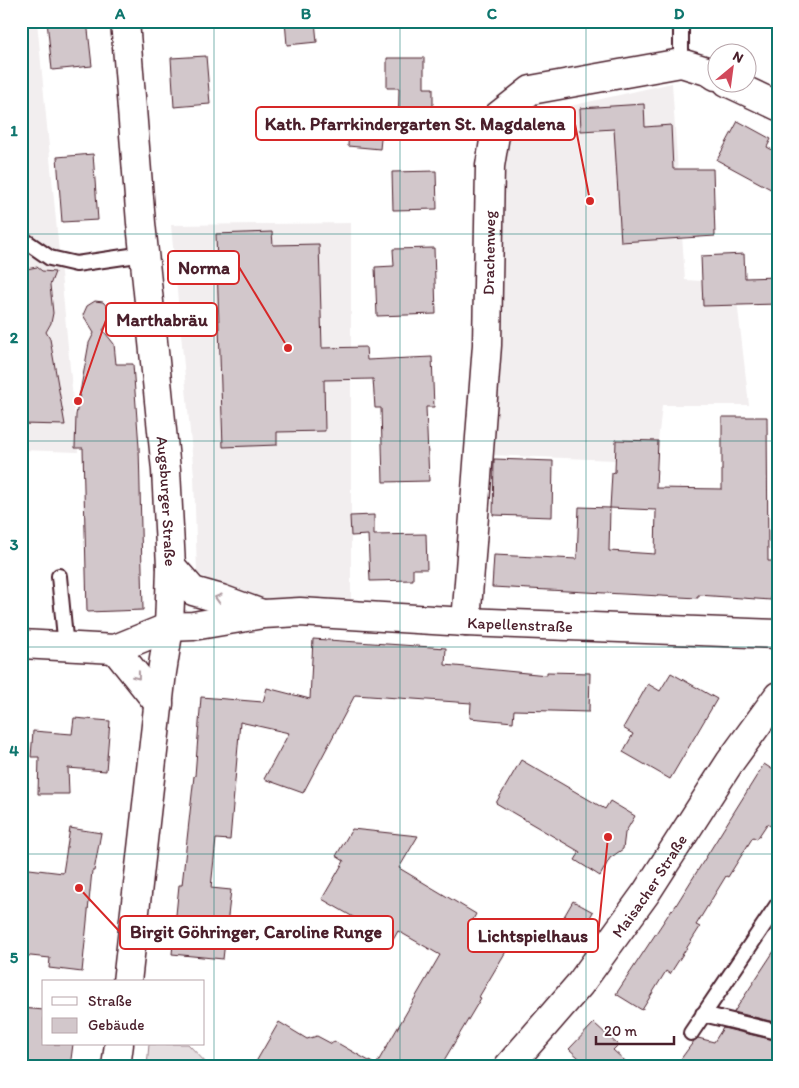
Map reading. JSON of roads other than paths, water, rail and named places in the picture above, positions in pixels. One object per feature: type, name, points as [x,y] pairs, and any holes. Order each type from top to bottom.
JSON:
[{"type":"street","name":"Augsburger Straße","points":[[125,21],[144,254],[166,470],[170,566],[169,627],[127,980]]},
{"type":"street","points":[[681,63],[706,72]]},
{"type":"street","name":"Drachenweg","points":[[466,622],[487,345],[490,166],[498,116],[531,90],[681,63]]},
{"type":"street","points":[[756,91],[774,97]]},
{"type":"street","name":"Kapellenstraße","points":[[170,566],[193,591],[221,598],[264,614]]},
{"type":"street","name":"Kapellenstraße","points":[[115,649],[169,627],[193,626],[264,614],[314,612],[466,622],[778,634]]},
{"type":"street","points":[[21,644],[66,648],[115,649],[159,704]]},
{"type":"street","name":"Maisacher Straße","points":[[508,1067],[580,984],[646,894],[730,762],[773,712]]},
{"type":"street","points":[[116,1067],[119,1046]]},
{"type":"lane","points":[[681,21],[681,63]]},
{"type":"lane","points":[[21,238],[50,258],[76,264],[144,254]]},
{"type":"lane","points":[[58,576],[66,648]]},
{"type":"lane","points":[[690,1033],[778,904]]},
{"type":"lane","points":[[703,1014],[778,1032]]},
{"type":"place","name":"Kath. Pfarrkindergarten St. Magdalena","points":[[590,201]]},
{"type":"place","name":"Norma","points":[[288,348]]},
{"type":"place","name":"Marthabräu","points":[[78,401]]},
{"type":"place","name":"Lichtspielhaus","points":[[608,837]]},
{"type":"place","name":"Birgit Göhringer, Caroline Runge","points":[[79,888]]}]
